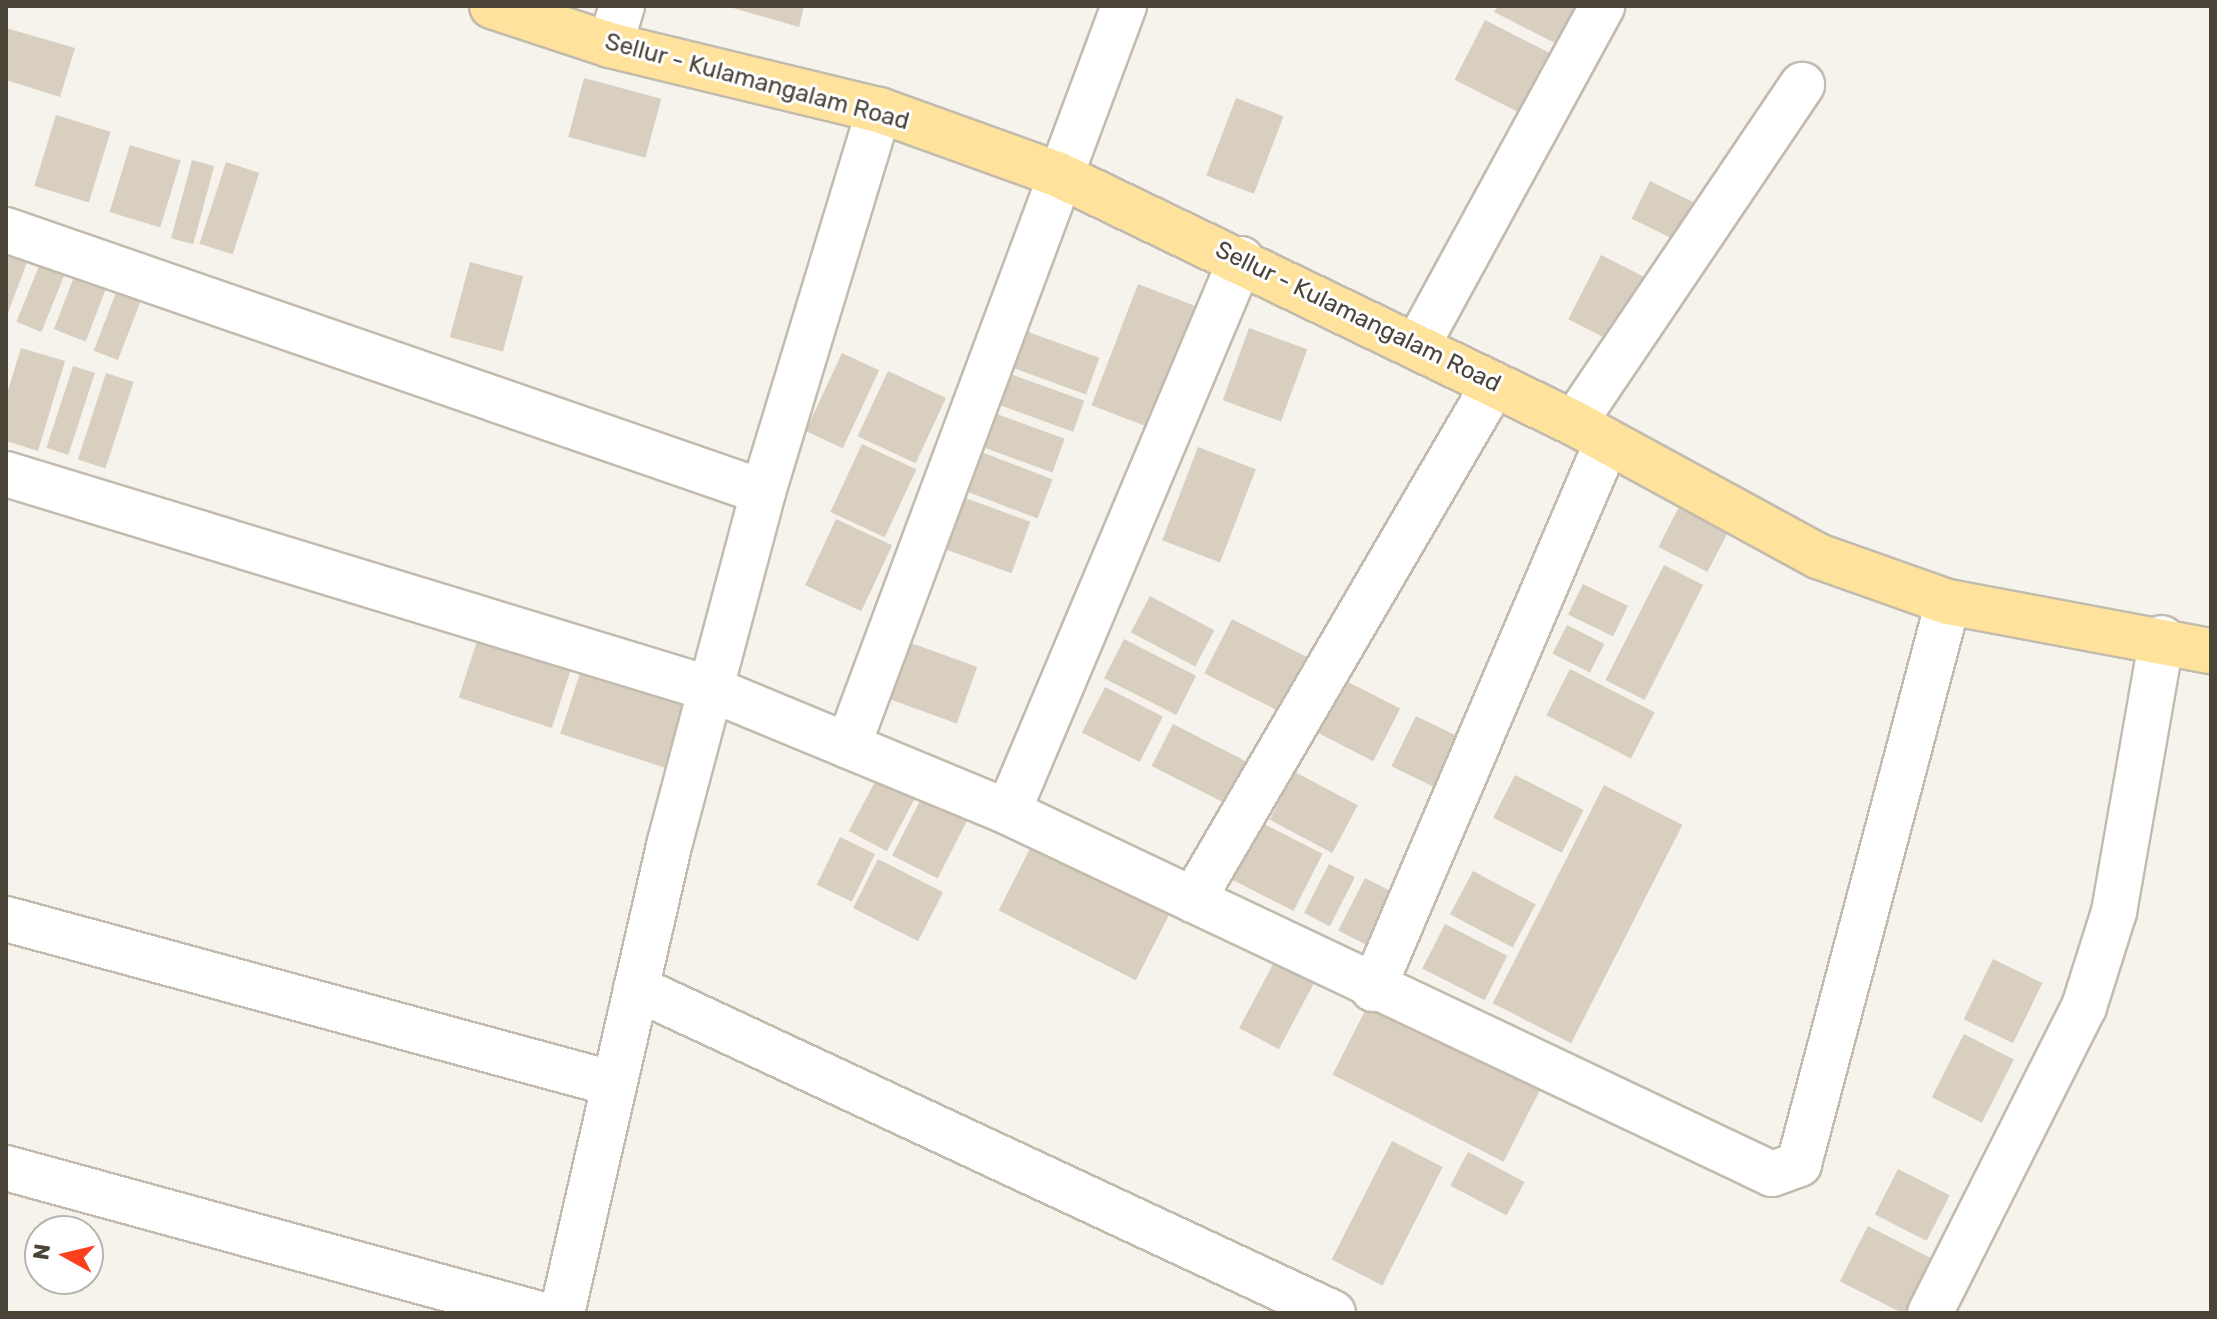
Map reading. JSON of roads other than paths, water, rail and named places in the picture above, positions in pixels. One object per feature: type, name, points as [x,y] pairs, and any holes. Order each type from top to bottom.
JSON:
[{"type":"main road","name":"Sellur - Kulamangalam Road","points":[[492,6],[616,26],[879,110],[1057,174],[1241,259],[1590,432],[1774,536],[1948,602],[2162,638],[2211,651]]},
{"type":"street","points":[[848,746],[1057,174],[1124,6]]},
{"type":"street","points":[[1417,346],[1602,6]]},
{"type":"street","points":[[1373,989],[1590,432],[1802,85]]},
{"type":"street","points":[[562,1313],[636,988],[711,689],[763,492],[879,110]]},
{"type":"street","points":[[6,230],[763,492]]},
{"type":"street","points":[[1008,812],[1241,259]]},
{"type":"street","points":[[1193,900],[1494,384]]},
{"type":"street","points":[[6,474],[711,689],[1008,812],[1373,989],[1772,1174],[1787,1173],[1799,1164],[1948,602]]},
{"type":"street","points":[[1930,1313],[2084,1007],[2114,912],[2162,638]]},
{"type":"street","points":[[6,919],[614,1084]]},
{"type":"street","points":[[636,988],[1333,1313]]},
{"type":"street","points":[[6,1168],[536,1313]]}]
